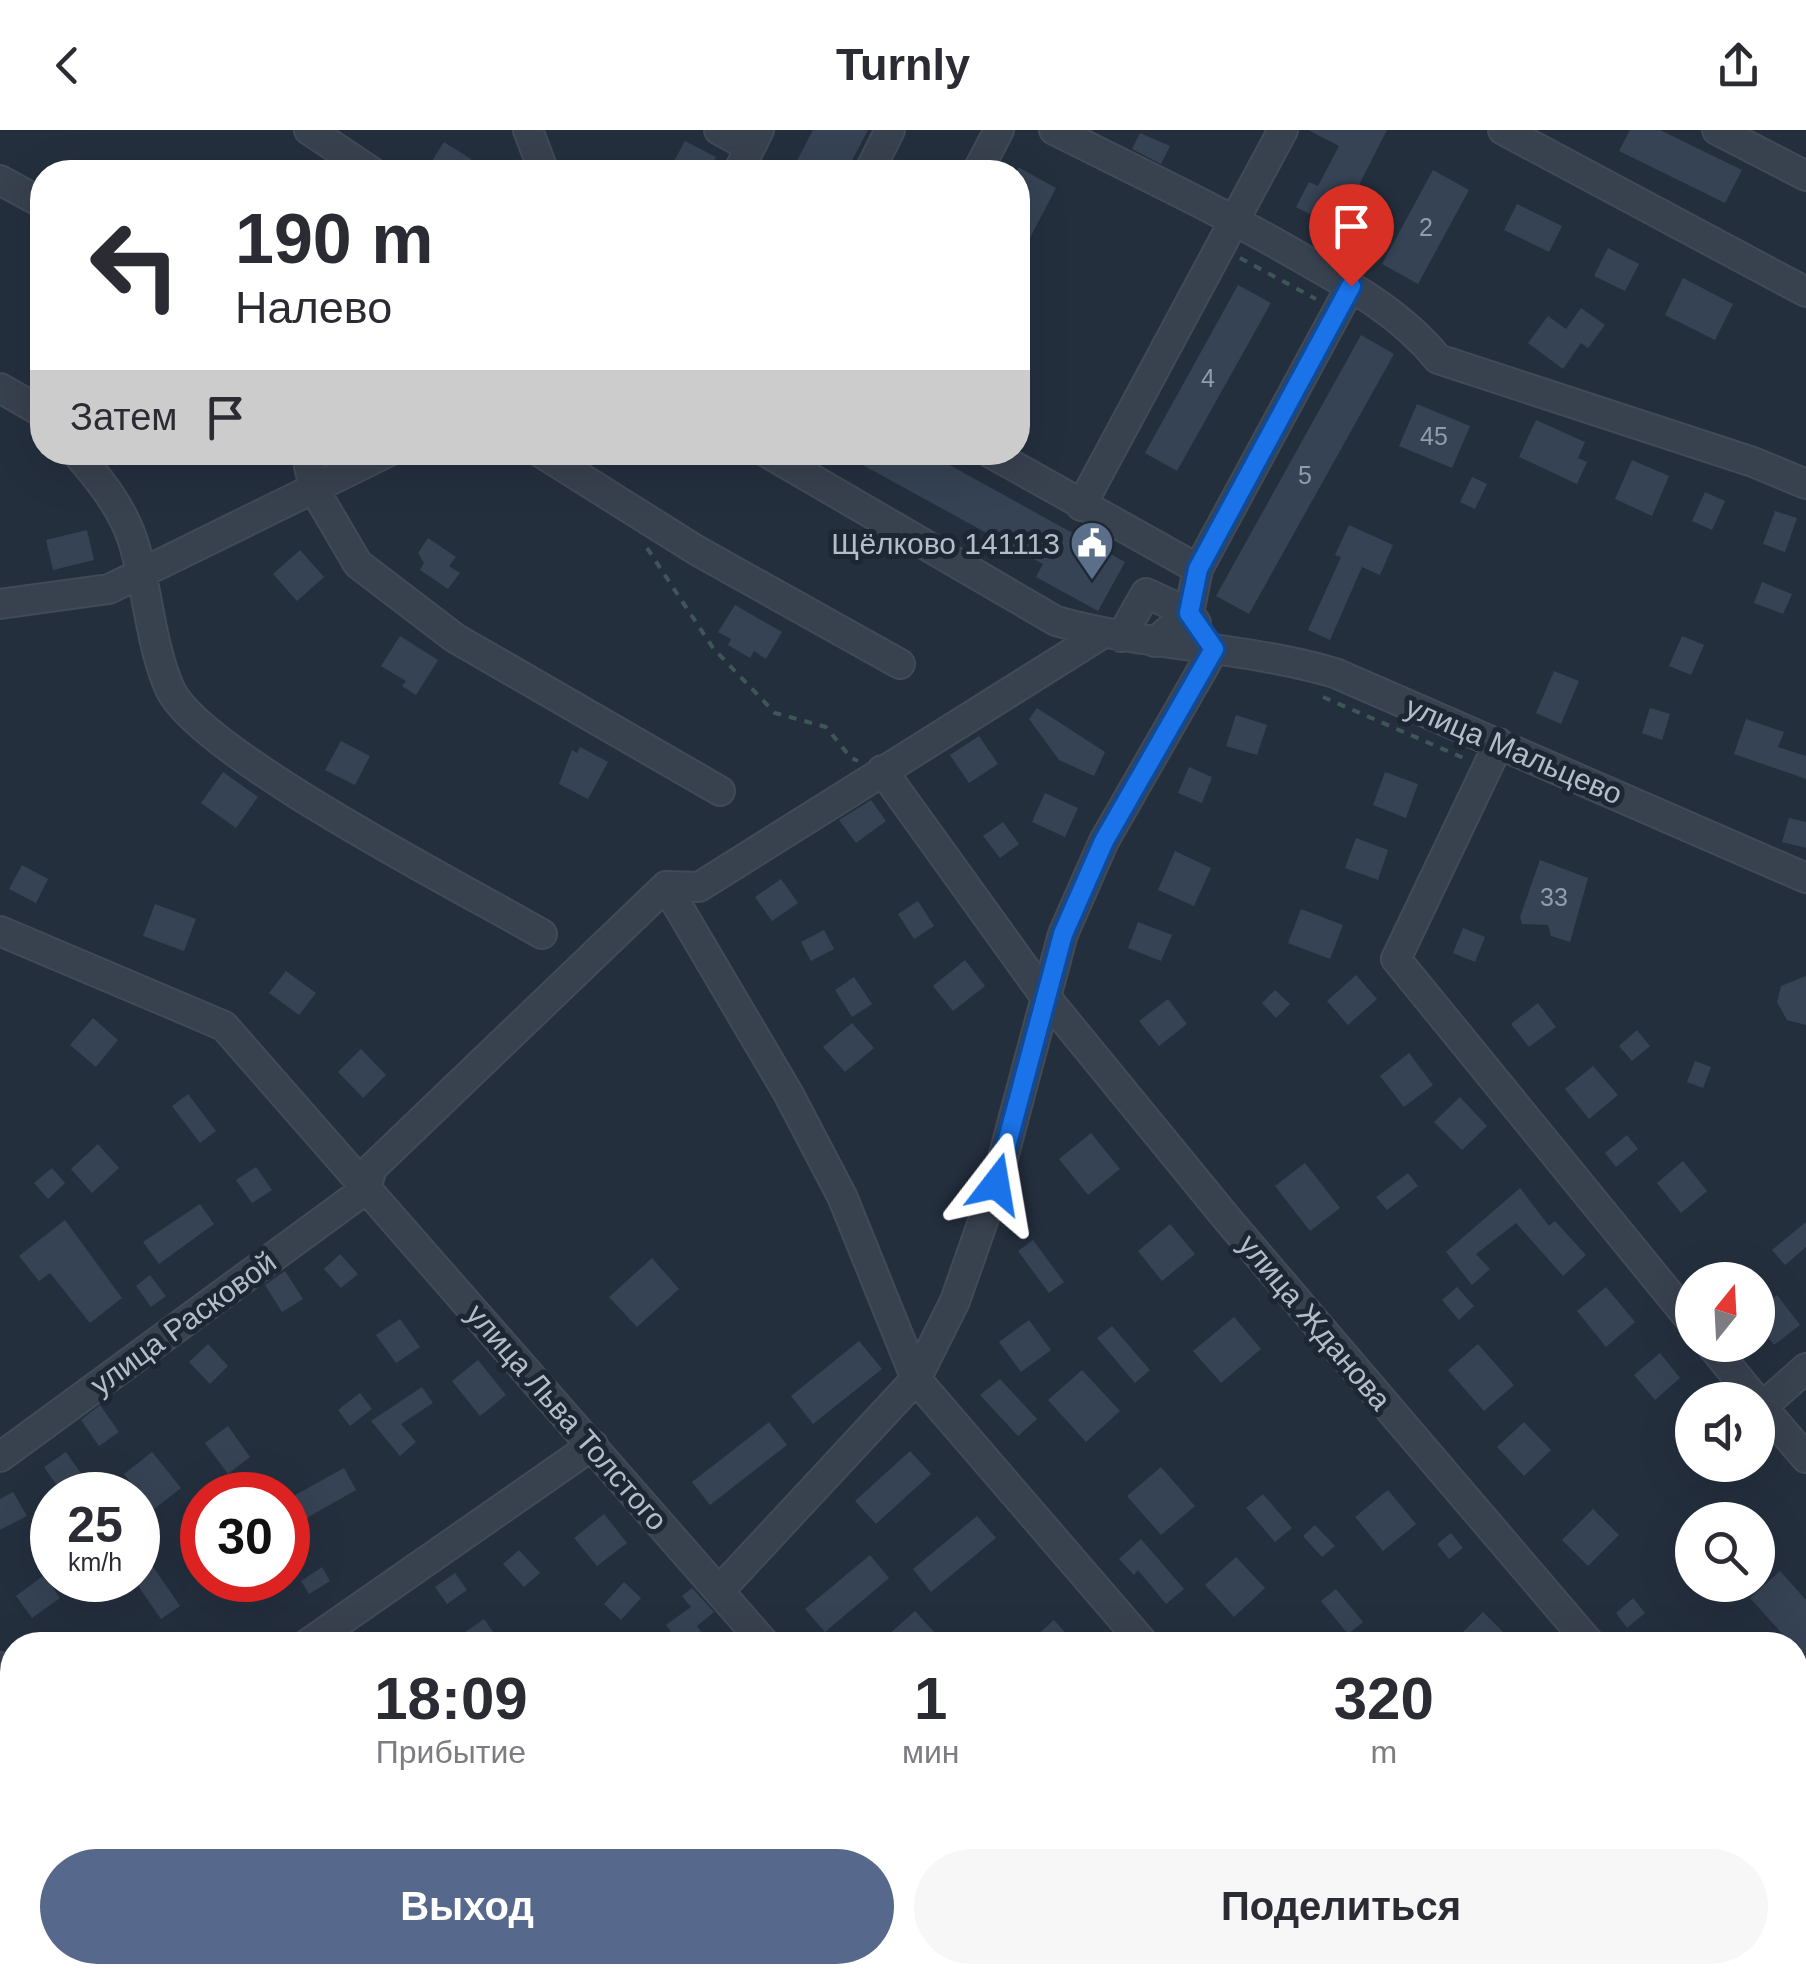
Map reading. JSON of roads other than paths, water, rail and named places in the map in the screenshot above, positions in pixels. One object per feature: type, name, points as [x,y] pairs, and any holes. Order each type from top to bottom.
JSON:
[{"type":"street","points":[[308,130],[354,160]]},
{"type":"street","points":[[528,130],[539,160]]},
{"type":"street","points":[[719,130],[755,138]]},
{"type":"street","points":[[874,160],[890,130]]},
{"type":"street","points":[[983,160],[999,130]]},
{"type":"street","points":[[1054,130],[1235,220],[1344,298],[1416,331],[1438,359],[1753,462],[1806,484]]},
{"type":"street","points":[[1081,506],[1284,130]]},
{"type":"street","points":[[1503,130],[1806,292]]},
{"type":"street","points":[[1717,130],[1806,176]]},
{"type":"street","points":[[0,180],[30,196]]},
{"type":"street","points":[[1155,642],[1189,613],[1198,569],[1344,298]]},
{"type":"street","points":[[0,388],[30,405]]},
{"type":"street","points":[[87,465],[108,490],[133,540],[170,690],[195,724],[296,792],[542,934]]},
{"type":"street","points":[[309,465],[314,489],[358,564],[455,638],[720,791]]},
{"type":"street","points":[[0,604],[109,589],[362,465]]},
{"type":"street","points":[[561,465],[696,550],[900,664]]},
{"type":"street","name":"улица Мальцево","points":[[788,465],[1056,621],[1112,636],[1280,657],[1335,673],[1806,878]]},
{"type":"street","points":[[1011,465],[1198,569]]},
{"type":"street","points":[[366,1190],[372,1168],[666,886],[699,887],[882,770],[1112,636],[1146,593],[1189,613],[1214,649],[1104,841],[1063,934],[996,1184],[955,1300],[916,1378],[719,1591]]},
{"type":"street","points":[[1499,743],[1396,959],[1675,1301]]},
{"type":"street","name":"улица Жданова","points":[[882,770],[1044,995],[1242,1236],[1579,1632]]},
{"type":"street","points":[[666,886],[788,1094],[842,1196],[916,1378],[1134,1632]]},
{"type":"street","name":"улица Льва Толстого","points":[[0,931],[224,1026],[755,1632]]},
{"type":"street","name":"улица Расковой","points":[[0,1457],[366,1190]]},
{"type":"street","points":[[1725,1362],[1741,1382]]},
{"type":"street","points":[[1775,1391],[1806,1368]]},
{"type":"street","points":[[1775,1422],[1806,1458]]},
{"type":"street","points":[[325,1632],[593,1445]]},
{"type":"place","name":"Щёлково 141113","points":[[1092,581]]}]
